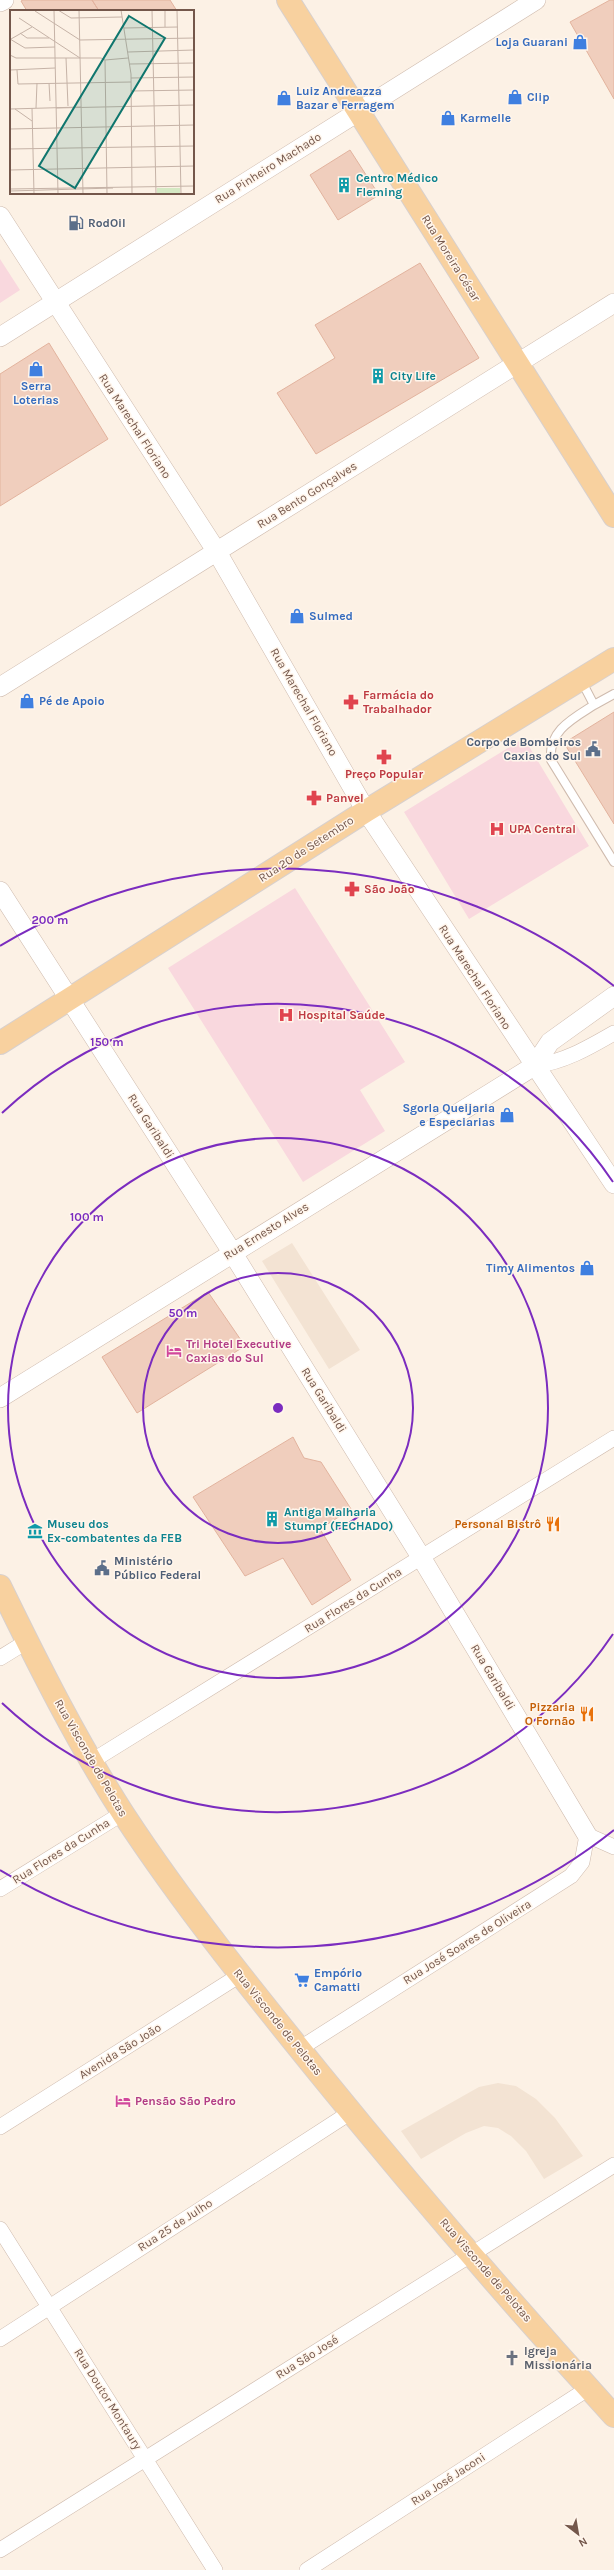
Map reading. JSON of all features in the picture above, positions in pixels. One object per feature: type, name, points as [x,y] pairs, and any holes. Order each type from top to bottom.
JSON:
[{"type":"main road","name":"Rua Moreira César","points":[[288,0],[357,112],[614,516]]},
{"type":"main road","name":"Rua 20 de Setembro","points":[[0,1043],[366,811],[614,659]]},
{"type":"main road","name":"Rua Visconde de Pelotas","points":[[0,1586],[26,1642],[92,1761],[123,1813],[180,1896],[240,1975],[351,2112],[471,2254],[614,2416]]},
{"type":"street","points":[[0,2],[4,0]]},
{"type":"street","name":"Rua Pinheiro Machado","points":[[0,337],[536,0]]},
{"type":"street","name":"Rua Marechal Floriano","points":[[0,216],[54,303],[217,552],[366,811],[534,1066],[614,1184]]},
{"type":"street","name":"Rua Bento Gonçalves","points":[[0,687],[614,303]]},
{"type":"street","name":"Rua Garibaldi","points":[[0,891],[232,1252],[421,1557],[587,1835]]},
{"type":"street","name":"Rua Ernesto Alves","points":[[534,1066],[550,1042],[614,996]]},
{"type":"street","name":"Rua Ernesto Alves","points":[[0,1398],[232,1252],[534,1066],[552,1063],[581,1052],[614,1033]]},
{"type":"street","name":"Rua Flores da Cunha","points":[[92,1761],[614,1438]]},
{"type":"street","points":[[0,1658],[26,1642]]},
{"type":"street","name":"Rua Flores da Cunha","points":[[0,1889],[123,1813]]},
{"type":"street","points":[[587,1835],[614,1847]]},
{"type":"street","name":"Rua José Soares de Oliveira","points":[[300,2049],[570,1876],[582,1862],[587,1835]]},
{"type":"street","name":"Avenida São João","points":[[0,2127],[240,1975]]},
{"type":"street","name":"Rua 25 de Julho","points":[[0,2339],[351,2112]]},
{"type":"street","name":"Rua São José","points":[[0,2550],[614,2165]]},
{"type":"street","name":"Rua Doutor Montaury","points":[[0,2229],[50,2306],[215,2570]]},
{"type":"street","name":"Rua José Jaconi","points":[[307,2570],[589,2388]]},
{"type":"lane","points":[[581,680],[594,705]]},
{"type":"lane","points":[[614,694],[594,705],[555,734],[550,747],[551,760],[614,862]]},
{"type":"shaded area","points":[[0,259],[20,290],[0,303]]},
{"type":"shaded area","name":"UPA Central","points":[[524,738],[589,846],[469,919],[404,812]]},
{"type":"shaded area","name":"Hospital Saúde","points":[[295,888],[405,1062],[360,1090],[385,1131],[303,1182],[168,968]]},
{"type":"shaded area","points":[[292,1243],[360,1350],[329,1369],[262,1261]]},
{"type":"shaded area","points":[[498,2083],[516,2086],[536,2099],[555,2118],[583,2156],[544,2179],[526,2151],[511,2136],[498,2128],[484,2126],[466,2133],[421,2159],[401,2131],[479,2087]]},
{"type":"building","points":[[92,0],[98,10],[26,10],[21,1]]},
{"type":"building","points":[[92,0],[170,0],[176,10],[98,10]]},
{"type":"building","points":[[610,0],[614,0],[614,99],[570,22]]},
{"type":"building","name":"Centro Médico Fleming","points":[[350,150],[379,195],[338,220],[310,175]]},
{"type":"building","name":"City Life","points":[[420,263],[479,358],[316,454],[277,393],[335,358],[315,325]]},
{"type":"building","points":[[49,343],[108,439],[0,506],[0,374]]},
{"type":"building","points":[[614,712],[614,824],[564,743]]},
{"type":"building","name":"Tri Hotel Executive Caxias do Sul","points":[[208,1292],[245,1346],[137,1413],[102,1357]]},
{"type":"building","name":"Antiga Malharia Stumpf (FECHADO)","points":[[293,1437],[304,1458],[321,1462],[351,1509],[320,1529],[351,1580],[312,1605],[283,1558],[245,1576],[193,1497]]},
{"type":"place","name":"Loja Guarani","points":[[580,42]]},
{"type":"place","name":"Clip","points":[[515,97]]},
{"type":"place","name":"Luiz Andreazza Bazar e Ferragem","points":[[284,98]]},
{"type":"place","name":"Karmelle","points":[[448,118]]},
{"type":"place","name":"Centro Médico Fleming","points":[[344,185]]},
{"type":"place","name":"RodOil","points":[[76,223]]},
{"type":"place","name":"Serra Loterias","points":[[36,369]]},
{"type":"place","name":"City Life","points":[[378,376]]},
{"type":"place","name":"Sulmed","points":[[297,616]]},
{"type":"place","name":"Pé de Apoio","points":[[27,701]]},
{"type":"place","name":"Farmácia do Trabalhador","points":[[351,702]]},
{"type":"place","name":"Corpo de Bombeiros Caxias do Sul","points":[[593,749]]},
{"type":"place","name":"Preço Popular","points":[[384,757]]},
{"type":"place","name":"Panvel","points":[[314,798]]},
{"type":"place","name":"UPA Central","points":[[497,829]]},
{"type":"place","name":"São João","points":[[352,889]]},
{"type":"place","name":"Hospital Saúde","points":[[286,1015]]},
{"type":"place","name":"Sgorla Queijaria e Especiarias","points":[[507,1115]]},
{"type":"place","name":"Timy Alimentos","points":[[587,1268]]},
{"type":"place","name":"Tri Hotel Executive Caxias do Sul","points":[[174,1351]]},
{"type":"place","name":"Antiga Malharia Stumpf (FECHADO)","points":[[272,1519]]},
{"type":"place","name":"Personal Bistrô","points":[[553,1524]]},
{"type":"place","name":"Museu dos Ex-combatentes da FEB","points":[[35,1531]]},
{"type":"place","name":"Ministério Público Federal","points":[[102,1568]]},
{"type":"place","name":"Pizzaria O Fornão","points":[[587,1714]]},
{"type":"place","name":"Empório Camatti","points":[[302,1980]]},
{"type":"place","name":"Pensão São Pedro","points":[[123,2101]]},
{"type":"place","name":"Igreja Missionária","points":[[512,2358]]}]
